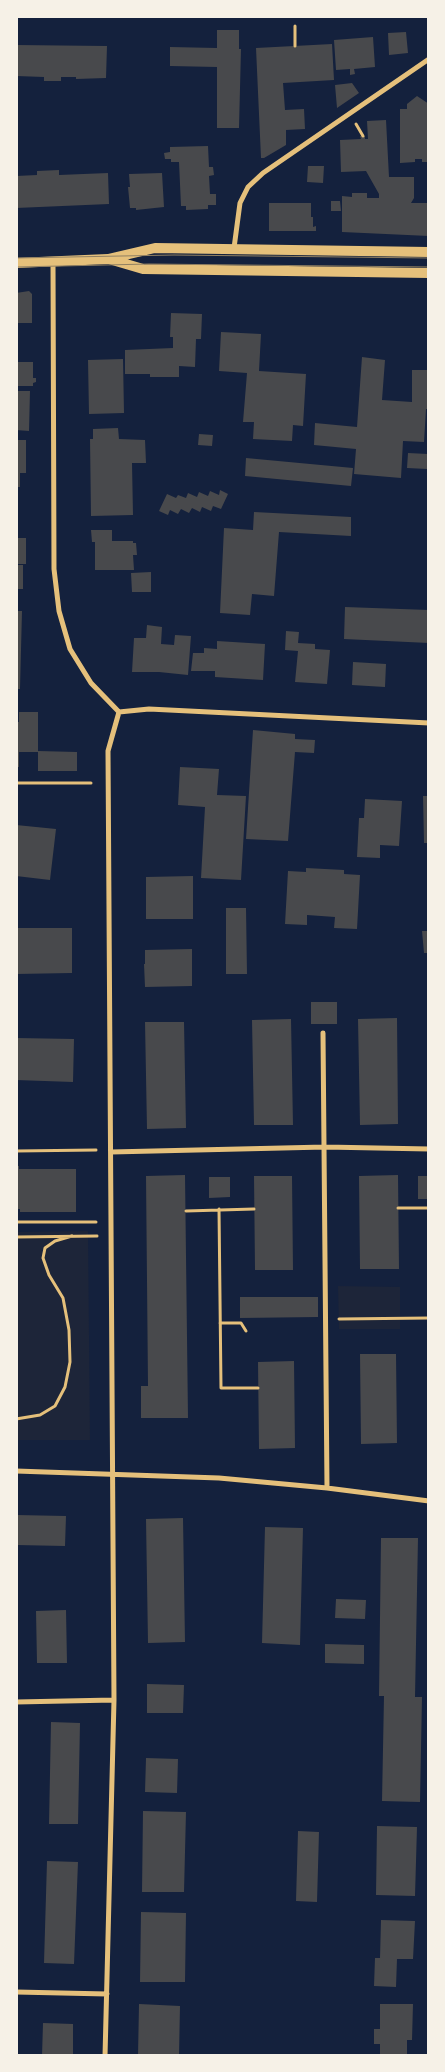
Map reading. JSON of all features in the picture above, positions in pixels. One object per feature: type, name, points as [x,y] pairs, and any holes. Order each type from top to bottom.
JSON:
[{"type":"main road","points":[[16,263],[108,259],[155,248],[429,252]]},
{"type":"main road","points":[[108,259],[143,269],[429,273]]},
{"type":"street","points":[[234,248],[240,203],[248,187],[263,173],[429,59]]},
{"type":"street","points":[[53,262],[54,569],[60,611],[70,649],[91,683],[119,712],[149,710],[429,724]]},
{"type":"street","points":[[105,2056],[114,1700],[108,751],[119,712]]},
{"type":"street","points":[[323,1033],[326,1147],[327,1488]]},
{"type":"street","points":[[112,1152],[326,1147],[429,1148]]},
{"type":"street","points":[[16,1472],[112,1473],[219,1478],[327,1488],[429,1501]]},
{"type":"street","points":[[16,1702],[114,1700]]},
{"type":"street","points":[[16,1992],[107,1994]]},
{"type":"path","points":[[295,26],[295,46]]},
{"type":"path","points":[[16,783],[91,783]]},
{"type":"path","points":[[16,1151],[96,1150]]},
{"type":"path","points":[[398,1208],[429,1208]]},
{"type":"path","points":[[219,1209],[220,1388],[258,1388]]},
{"type":"path","points":[[186,1211],[254,1209]]},
{"type":"path","points":[[16,1222],[96,1222]]},
{"type":"path","points":[[16,1419],[40,1415],[55,1406],[65,1387],[70,1362],[69,1330],[63,1298],[49,1275],[43,1258],[44,1248],[55,1241],[72,1236]]},
{"type":"path","points":[[16,1237],[97,1236]]},
{"type":"path","points":[[326,1319],[429,1318]]},
{"type":"path","points":[[220,1323],[241,1323],[246,1331]]},
{"type":"shaded area","points":[[88,1231],[90,1440],[16,1440],[16,1232]]},
{"type":"shaded area","points":[[338,1286],[400,1287],[400,1329],[339,1329]]},
{"type":"building","points":[[217,30],[239,30],[239,49],[241,49],[239,128],[217,128],[217,67],[170,66],[170,47],[217,48]]},
{"type":"building","points":[[406,32],[408,53],[389,55],[388,33]]},
{"type":"building","points":[[373,37],[375,67],[354,69],[355,74],[350,75],[350,69],[336,70],[334,40]]},
{"type":"building","points":[[332,44],[334,80],[283,83],[285,110],[304,109],[305,129],[286,130],[286,145],[261,158],[256,48]]},
{"type":"building","points":[[16,45],[107,46],[106,78],[76,79],[76,77],[61,77],[61,81],[44,81],[44,77],[16,76]]},
{"type":"building","points":[[352,83],[359,93],[337,108],[335,85]]},
{"type":"building","points":[[417,96],[429,104],[429,162],[415,159],[415,162],[400,163],[400,109],[407,109],[407,104]]},
{"type":"building","points":[[386,120],[389,177],[414,177],[414,198],[411,203],[429,203],[429,236],[342,232],[342,196],[352,197],[352,193],[367,193],[367,198],[379,198],[379,194],[366,171],[341,172],[340,140],[361,139],[360,136],[365,136],[365,139],[368,139],[367,121]]},
{"type":"building","points":[[208,146],[209,167],[213,167],[214,175],[209,176],[210,194],[216,194],[216,205],[208,205],[208,209],[186,210],[186,206],[181,206],[179,162],[171,162],[171,159],[165,159],[164,153],[170,152],[170,147]]},
{"type":"building","points":[[308,166],[324,166],[323,183],[307,182]]},
{"type":"building","points":[[59,170],[59,175],[108,173],[109,204],[16,208],[16,176],[37,175],[37,171]]},
{"type":"building","points":[[162,173],[164,207],[136,210],[136,208],[130,208],[129,174]]},
{"type":"building","points":[[331,201],[340,201],[341,211],[331,211]]},
{"type":"building","points":[[269,203],[311,203],[311,217],[313,217],[313,227],[316,226],[316,231],[269,231]]},
{"type":"building","points":[[29,291],[32,294],[32,323],[16,323],[16,293]]},
{"type":"building","points":[[171,313],[202,314],[201,339],[196,339],[195,367],[179,366],[179,377],[150,377],[150,374],[125,374],[125,350],[173,348],[173,337],[170,337]]},
{"type":"building","points":[[221,332],[261,334],[259,371],[306,374],[303,426],[293,425],[292,441],[253,439],[254,422],[243,422],[247,373],[219,371]]},
{"type":"building","points":[[362,357],[385,360],[382,400],[412,402],[412,370],[429,370],[429,409],[426,409],[424,442],[403,441],[401,478],[354,474],[356,449],[314,445],[315,423],[357,427]]},
{"type":"building","points":[[123,359],[124,413],[89,414],[88,360]]},
{"type":"building","points":[[16,362],[33,362],[33,378],[36,378],[36,382],[33,383],[33,386],[16,386]]},
{"type":"building","points":[[16,391],[30,391],[29,431],[16,430]]},
{"type":"building","points":[[118,428],[119,439],[145,440],[146,463],[132,463],[133,515],[91,516],[90,439],[93,439],[93,429]]},
{"type":"building","points":[[199,434],[213,435],[212,446],[198,445]]},
{"type":"building","points":[[16,440],[26,440],[26,473],[20,473],[20,487],[16,487]]},
{"type":"building","points":[[408,453],[428,454],[427,469],[407,468]]},
{"type":"building","points":[[246,458],[353,468],[351,486],[245,476]]},
{"type":"building","points":[[220,490],[228,494],[221,509],[213,506],[211,511],[202,507],[200,512],[192,508],[189,513],[181,509],[178,514],[170,510],[168,515],[159,511],[167,494],[176,498],[178,495],[186,498],[188,493],[197,497],[199,492],[208,496],[210,491],[219,495]]},
{"type":"building","points":[[254,512],[351,517],[351,536],[279,532],[274,596],[252,594],[250,615],[220,613],[224,528],[253,530]]},
{"type":"building","points":[[91,530],[112,530],[112,541],[133,541],[133,543],[136,543],[137,555],[133,555],[134,570],[95,570],[95,542],[92,542]]},
{"type":"building","points":[[16,538],[26,538],[26,564],[16,564]]},
{"type":"building","points":[[16,565],[23,565],[23,589],[16,589]]},
{"type":"building","points":[[151,572],[151,592],[132,592],[131,573]]},
{"type":"building","points":[[345,607],[429,610],[429,643],[344,639]]},
{"type":"building","points":[[16,611],[22,611],[20,689],[16,689]]},
{"type":"building","points":[[147,625],[162,627],[161,644],[174,645],[175,635],[191,636],[188,675],[132,672],[134,638],[146,638]]},
{"type":"building","points":[[286,631],[299,632],[298,643],[315,644],[315,649],[330,650],[327,684],[295,682],[298,651],[285,650]]},
{"type":"building","points":[[217,641],[265,644],[263,680],[215,677],[215,671],[191,671],[193,653],[204,653],[204,648],[217,649]]},
{"type":"building","points":[[353,662],[386,664],[385,687],[352,685]]},
{"type":"building","points":[[19,712],[38,712],[38,752],[19,752],[19,767],[16,767],[16,722],[19,722]]},
{"type":"building","points":[[253,730],[295,734],[295,739],[315,740],[314,753],[295,752],[288,841],[246,839]]},
{"type":"building","points":[[38,751],[77,752],[77,771],[38,771]]},
{"type":"building","points":[[180,767],[219,769],[217,795],[246,796],[241,880],[201,878],[205,807],[178,805]]},
{"type":"building","points":[[423,796],[429,796],[429,843],[424,843]]},
{"type":"building","points":[[365,799],[402,801],[399,846],[380,845],[380,858],[357,857],[359,818],[364,818]]},
{"type":"building","points":[[16,825],[56,829],[50,880],[16,876]]},
{"type":"building","points":[[306,868],[344,870],[344,874],[360,875],[357,929],[334,928],[335,917],[307,915],[307,925],[285,924],[288,871],[306,872]]},
{"type":"building","points":[[193,876],[193,919],[146,919],[146,877]]},
{"type":"building","points":[[226,908],[246,908],[247,974],[226,974]]},
{"type":"building","points":[[16,928],[72,928],[72,973],[16,974]]},
{"type":"building","points":[[422,931],[429,931],[429,953],[424,953]]},
{"type":"building","points":[[192,949],[192,986],[145,987],[145,950]]},
{"type":"building","points":[[311,1002],[337,1002],[337,1024],[311,1024]]},
{"type":"building","points":[[397,1018],[398,1124],[360,1125],[358,1019]]},
{"type":"building","points":[[291,1019],[293,1125],[254,1125],[252,1020]]},
{"type":"building","points":[[145,1022],[184,1022],[186,1128],[147,1129]]},
{"type":"building","points":[[16,1038],[74,1039],[73,1082],[16,1080]]},
{"type":"building","points":[[16,1166],[19,1166],[19,1169],[76,1169],[76,1212],[20,1212],[20,1209],[16,1209]]},
{"type":"building","points":[[185,1175],[188,1418],[141,1418],[141,1386],[148,1386],[146,1176]]},
{"type":"building","points":[[398,1175],[399,1269],[360,1269],[359,1176]]},
{"type":"building","points":[[254,1176],[292,1176],[293,1270],[255,1270]]},
{"type":"building","points":[[418,1176],[429,1176],[429,1199],[418,1199]]},
{"type":"building","points":[[209,1177],[230,1177],[230,1197],[209,1198]]},
{"type":"building","points":[[240,1297],[318,1297],[318,1317],[240,1318]]},
{"type":"building","points":[[360,1354],[396,1354],[397,1443],[361,1444]]},
{"type":"building","points":[[294,1361],[295,1448],[259,1449],[258,1362]]},
{"type":"building","points":[[16,1515],[66,1516],[65,1546],[16,1545]]},
{"type":"building","points":[[183,1518],[185,1642],[148,1643],[146,1519]]},
{"type":"building","points":[[265,1527],[303,1528],[300,1645],[262,1643]]},
{"type":"building","points":[[381,1538],[418,1538],[415,1697],[422,1697],[420,1802],[382,1801],[384,1696],[379,1696]]},
{"type":"building","points":[[336,1599],[366,1600],[365,1619],[335,1618]]},
{"type":"building","points":[[66,1610],[67,1663],[37,1663],[36,1611]]},
{"type":"building","points":[[325,1644],[364,1645],[364,1664],[325,1663]]},
{"type":"building","points":[[147,1684],[184,1685],[183,1713],[147,1713]]},
{"type":"building","points":[[51,1722],[80,1723],[78,1824],[49,1824]]},
{"type":"building","points":[[146,1758],[178,1759],[177,1793],[145,1792]]},
{"type":"building","points":[[143,1811],[186,1812],[184,1892],[142,1892]]},
{"type":"building","points":[[377,1826],[417,1827],[415,1896],[376,1895]]},
{"type":"building","points":[[298,1831],[319,1832],[317,1902],[296,1901]]},
{"type":"building","points":[[47,1861],[78,1862],[74,1964],[44,1963]]},
{"type":"building","points":[[141,1912],[186,1913],[185,1982],[140,1982]]},
{"type":"building","points":[[381,1920],[415,1921],[413,1959],[397,1959],[396,1987],[374,1986],[375,1958],[380,1958]]},
{"type":"building","points":[[139,2004],[180,2006],[179,2056],[138,2056]]},
{"type":"building","points":[[380,2004],[413,2004],[412,2040],[407,2040],[407,2056],[380,2056],[380,2044],[374,2044],[374,2029],[380,2029]]},
{"type":"building","points":[[43,2023],[73,2024],[73,2056],[42,2056]]},
{"type":"tram line","points":[[16,258],[174,255],[429,258]]},
{"type":"tram line","points":[[16,267],[149,264],[429,267]]}]
